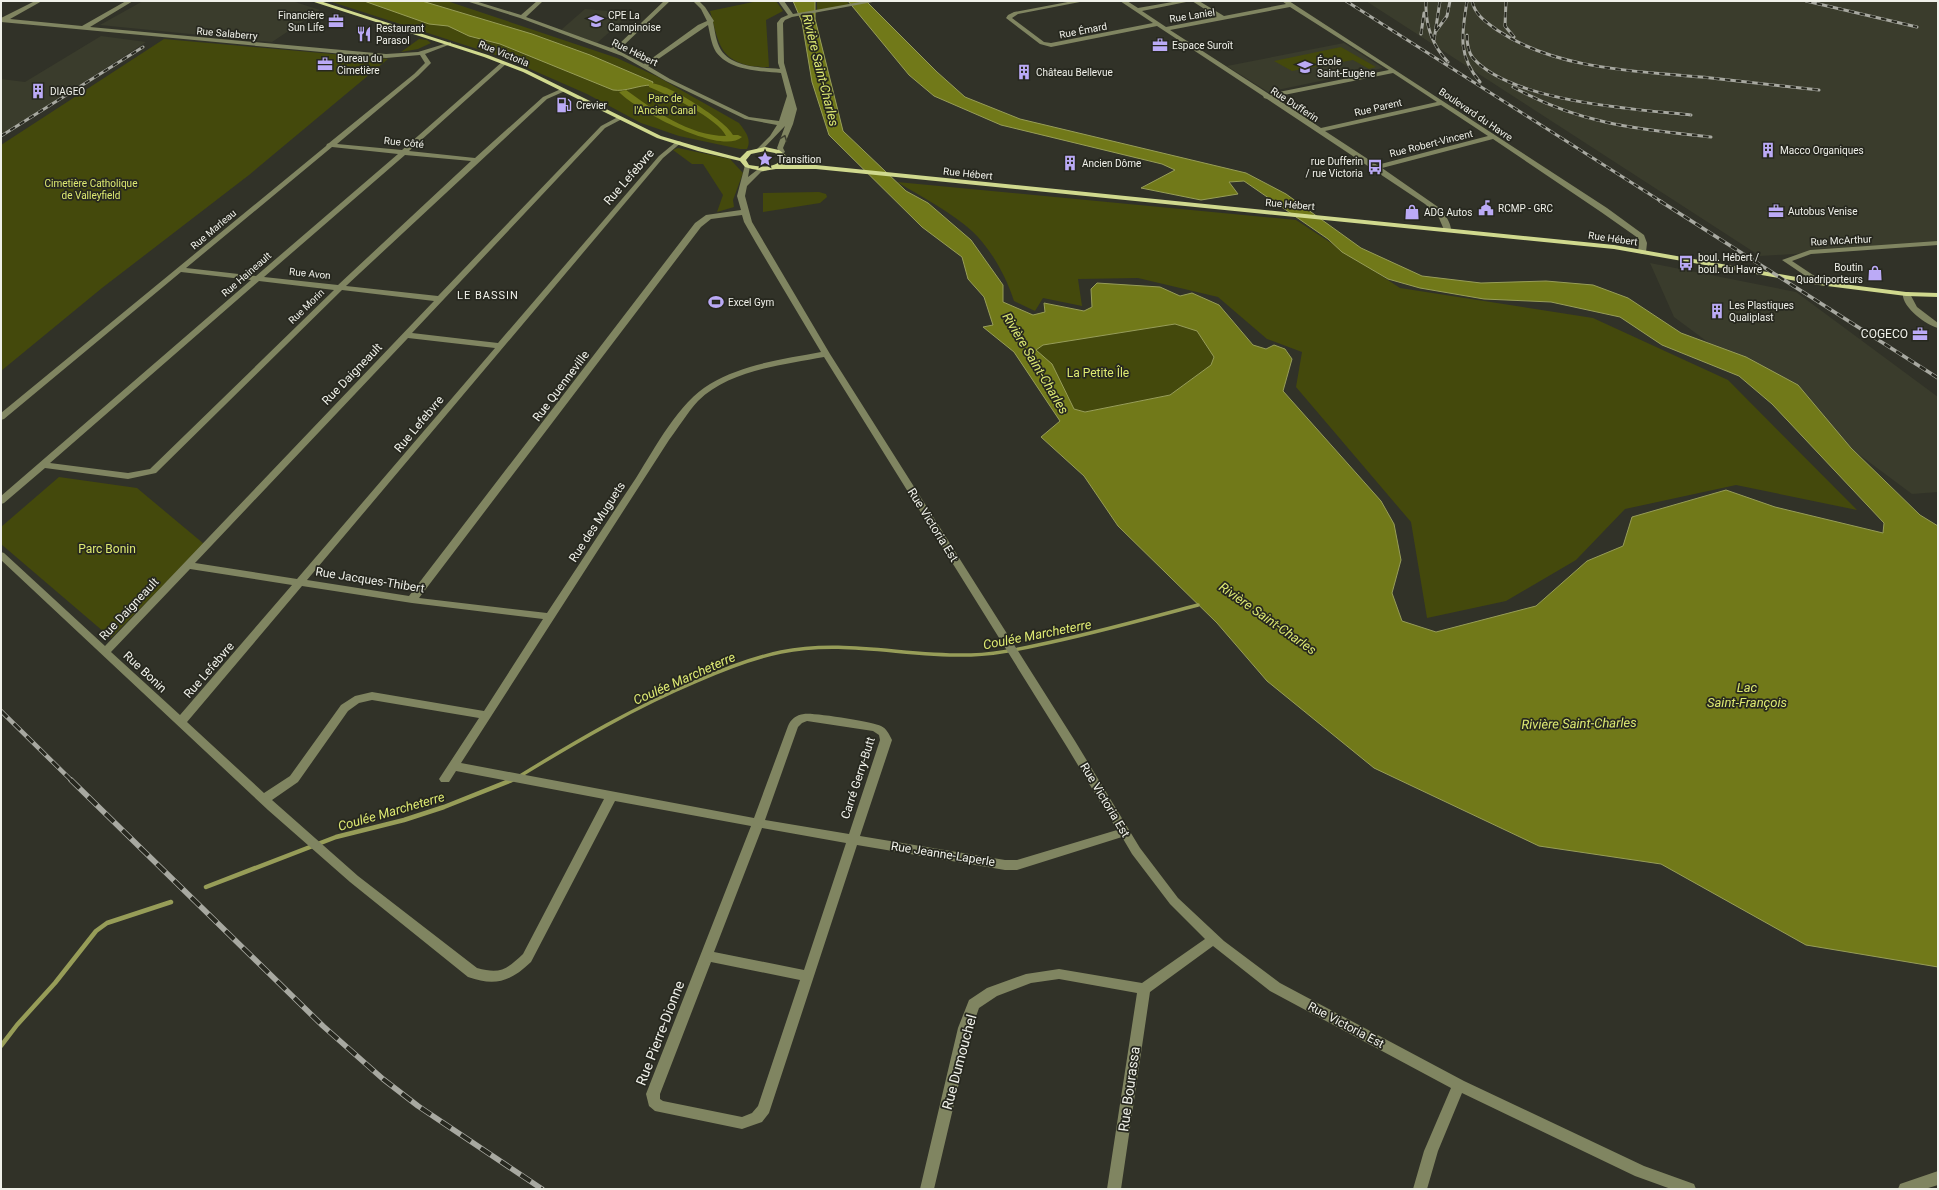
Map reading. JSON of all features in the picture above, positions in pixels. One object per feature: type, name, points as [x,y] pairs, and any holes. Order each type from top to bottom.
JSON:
[{"type":"main road","name":"Rue Victoria","points":[[314,1],[449,43],[504,63],[659,137],[678,142],[749,152],[759,150]]},
{"type":"main road","name":"Rue Victoria","points":[[678,142],[689,147],[742,160]]},
{"type":"main road","name":"Rue Hébert","points":[[759,150],[772,150],[816,167]]},
{"type":"main road","points":[[747,166],[742,160],[749,152]]},
{"type":"main road","points":[[772,167],[784,162],[784,155]]},
{"type":"main road","name":"Rue Hébert","points":[[747,166],[757,168],[816,167],[1244,210],[1350,219],[1614,247],[1819,282],[1906,294],[1938,295]]},
{"type":"street","points":[[2,21],[39,1]]},
{"type":"street","points":[[83,28],[130,1]]},
{"type":"street","name":"Rue Hébert","points":[[469,1],[482,3],[611,50],[645,66],[736,114],[764,122],[790,124]]},
{"type":"street","points":[[522,17],[540,1]]},
{"type":"street","points":[[611,50],[620,46],[668,1]]},
{"type":"street","points":[[696,1],[705,10],[711,21],[719,50],[725,56],[750,67],[782,70]]},
{"type":"street","points":[[781,1],[791,16]]},
{"type":"street","points":[[784,155],[780,148],[790,124],[794,109],[782,70],[779,27],[783,19],[791,16],[873,1]]},
{"type":"street","name":"Rue Émard","points":[[1082,1],[1020,12],[1010,16],[1009,18],[1042,44],[1052,45],[1157,24]]},
{"type":"street","name":"Rue Dufferin","points":[[1123,1],[1266,97],[1438,209],[1446,223],[1448,230]]},
{"type":"street","points":[[1137,10],[1188,1]]},
{"type":"street","points":[[1195,1],[1224,19]]},
{"type":"street","name":"Boulevard du Havre","points":[[1285,1],[1394,70],[1493,138],[1632,229],[1641,237],[1643,243],[1642,252]]},
{"type":"street","name":"Rue Laniel","points":[[1165,29],[1292,5]]},
{"type":"street","name":"Rue Salaberry","points":[[2,21],[404,57],[422,54],[449,43]]},
{"type":"street","points":[[645,66],[700,26],[711,21]]},
{"type":"street","name":"Rue Marleau","points":[[1,416],[426,66],[428,63],[422,54]]},
{"type":"street","name":"Rue Haineault","points":[[1,501],[404,152],[504,63]]},
{"type":"street","points":[[1266,97],[1394,70]]},
{"type":"street","name":"Rue Morin","points":[[42,465],[128,476],[153,471],[340,288],[477,160],[545,98],[563,90]]},
{"type":"street","points":[[759,150],[772,137],[782,123],[790,97]]},
{"type":"street","name":"Rue Parent","points":[[1318,131],[1442,103]]},
{"type":"street","name":"Rue Daigneault","points":[[105,652],[603,127],[620,118]]},
{"type":"street","name":"Rue Robert-Vincent","points":[[1375,168],[1493,138]]},
{"type":"street","name":"Rue Lefebvre","points":[[181,722],[651,169],[678,142]]},
{"type":"street","name":"Rue Côté","points":[[329,145],[477,160]]},
{"type":"street","name":"Rue Victoria Est","points":[[747,166],[741,196],[745,212],[757,238],[826,354],[1071,744],[1124,832],[1136,851],[1174,900],[1214,939],[1275,987],[1459,1085],[1640,1171],[1689,1189]]},
{"type":"street","points":[[742,186],[759,171],[772,167]]},
{"type":"street","name":"Rue Quenneville","points":[[412,600],[698,225],[709,217],[745,212]]},
{"type":"street","name":"Rue McArthur","points":[[1819,282],[1786,260],[1810,252],[1871,249],[1938,242]]},
{"type":"street","name":"Rue Avon","points":[[179,270],[440,299]]},
{"type":"street","points":[[1906,294],[1907,300],[1918,312],[1938,326]]},
{"type":"street","points":[[405,336],[501,346]]},
{"type":"street","name":"Rue des Muguets","points":[[445,779],[665,440],[698,397],[716,384],[756,368],[826,354]]},
{"type":"street","name":"Rue Bonin","points":[[1,555],[268,803],[354,879],[473,973],[493,978],[511,973],[527,958],[611,797]]},
{"type":"street","name":"Rue Jacques-Thibert","points":[[187,565],[412,600],[551,617]]},
{"type":"street","points":[[268,803],[294,779],[342,712],[350,703],[360,697],[372,696],[487,715]]},
{"type":"street","name":"Carré Gerry-Butt","points":[[758,824],[794,724],[798,720],[806,717],[876,728],[883,733],[885,737],[852,839]]},
{"type":"street","name":"Rue Jeanne-Laperle","points":[[454,766],[758,824],[1017,866],[1124,832]]},
{"type":"street","name":"Rue Pierre-Dionne","points":[[758,824],[653,1094],[654,1102],[660,1107],[742,1123],[757,1118],[765,1104],[852,839]]},
{"type":"street","points":[[1144,989],[1214,939]]},
{"type":"street","points":[[707,956],[807,976]]},
{"type":"street","name":"Rue Dumouchel","points":[[927,1189],[965,1028],[974,1004],[992,992],[1031,978],[1059,974],[1144,989]]},
{"type":"street","name":"Rue Bourassa","points":[[1114,1189],[1144,989]]},
{"type":"street","points":[[1420,1189],[1431,1151],[1459,1085]]},
{"type":"street","points":[[1905,1189],[1938,1178]]},
{"type":"shaded area","points":[[143,1],[292,1],[320,10],[272,42],[100,25]]},
{"type":"shaded area","points":[[1366,1],[1938,1],[1938,245],[1760,256]]},
{"type":"shaded area","name":"CPE La Campinoise","points":[[585,9],[631,13],[597,43],[561,30]]},
{"type":"shaded area","points":[[101,36],[146,42],[1,136],[1,79],[25,82]]},
{"type":"shaded area","name":"École Saint-Eugène","points":[[1344,43],[1383,68],[1268,92],[1227,66]]},
{"type":"shaded area","name":"Les Plastiques Qualiplast","points":[[1650,263],[1796,292],[1938,397],[1938,492],[1912,494],[1674,317]]},
{"type":"green space","name":"Parc de l'Ancien Canal","points":[[329,1],[447,1],[617,58],[658,77],[739,123],[748,138],[749,142],[747,149],[740,149],[679,136],[641,123],[587,94],[505,58]]},
{"type":"green space","points":[[758,1],[776,1],[783,11],[766,20],[769,67],[750,66],[738,62],[727,55],[723,50],[715,31],[710,11]]},
{"type":"green space","points":[[817,1],[847,1],[849,5],[817,11]]},
{"type":"green space","name":"Cimetière Catholique de Valleyfield","points":[[164,39],[388,59],[249,175],[102,288],[1,371],[1,145]]},
{"type":"green space","points":[[419,39],[427,40],[431,43],[418,49],[401,52]]},
{"type":"green space","points":[[1341,47],[1376,67],[1369,69],[1353,60],[1292,71],[1274,61]]},
{"type":"green space","points":[[678,148],[730,159],[743,173],[733,200],[734,207],[717,212],[723,195],[703,164],[692,164],[673,150]]},
{"type":"green space","points":[[897,182],[1296,220],[1400,288],[1593,318],[1728,380],[1857,510],[1736,485],[1625,509],[1576,560],[1506,601],[1427,618],[1411,522],[1296,387],[1302,352],[1267,339],[1218,297],[1138,278],[1078,279],[1082,306],[1043,298],[1035,311],[1014,301],[1007,282],[992,254],[972,231],[946,211]]},
{"type":"green space","points":[[819,192],[826,194],[827,197],[820,203],[763,212],[763,193]]},
{"type":"green space","name":"La Petite Île","points":[[1175,324],[1197,331],[1214,357],[1211,365],[1170,395],[1085,412],[1074,409],[1052,364],[1036,350],[1043,345]]},
{"type":"green space","name":"Parc Bonin","points":[[59,477],[137,488],[204,544],[111,638],[1,544],[1,527]]},
{"type":"water","points":[[364,1],[422,1],[532,34],[590,55],[653,82],[652,85],[623,90],[613,90],[500,44],[469,36],[448,26],[429,24]]},
{"type":"water","name":"Lac Saint-François","points":[[793,1],[815,1],[815,19],[843,131],[906,191],[928,203],[971,240],[1003,285],[1003,302],[1033,315],[1045,312],[1044,303],[1084,311],[1092,307],[1091,289],[1097,283],[1160,287],[1180,296],[1192,293],[1219,305],[1253,345],[1266,349],[1274,345],[1285,349],[1292,359],[1283,391],[1381,501],[1394,524],[1401,560],[1392,593],[1402,621],[1436,632],[1536,606],[1587,561],[1623,546],[1632,517],[1726,490],[1775,507],[1883,533],[1884,523],[1772,404],[1739,376],[1662,345],[1620,317],[1551,302],[1484,299],[1420,288],[1388,279],[1342,252],[1328,239],[1244,181],[1229,182],[1238,194],[1201,200],[1141,188],[1175,170],[1162,164],[1001,125],[934,96],[909,75],[848,1],[866,1],[937,72],[965,97],[1020,119],[1246,173],[1286,194],[1361,248],[1422,276],[1481,283],[1546,281],[1593,285],[1628,298],[1681,333],[1746,357],[1798,385],[1851,448],[1920,515],[1938,526],[1938,967],[1806,945],[1661,864],[1539,846],[1374,768],[1267,681],[1217,623],[1118,526],[1084,476],[1041,437],[1060,421],[1014,352],[983,327],[993,325],[984,297],[968,279],[962,257],[922,227],[829,135],[812,82],[802,22]],"holes":[[[1175,324],[1197,331],[1214,357],[1211,365],[1170,395],[1085,412],[1074,409],[1052,364],[1036,350],[1043,345]]]},
{"type":"waterway","points":[[652,85],[670,93],[710,116],[728,132],[731,138]]},
{"type":"waterway","points":[[623,92],[662,117],[694,132],[709,137],[724,139],[731,138]]},
{"type":"waterway","points":[[731,138],[738,137]]},
{"type":"waterway","name":"Coulée Marcheterre","points":[[520,776],[585,737],[651,702],[717,672],[770,654],[805,648],[828,647],[876,649],[923,654],[988,654],[1021,649],[1078,636],[1198,605]]},
{"type":"waterway","name":"Coulée Marcheterre","points":[[206,887],[336,837],[404,820],[444,807],[512,780],[510,781]]},
{"type":"waterway","name":"Coulée Marcheterre","points":[[1,1046],[17,1025],[55,983],[96,931],[107,923],[171,902]]},
{"type":"railway","points":[[1346,1],[1662,202]]},
{"type":"railway","points":[[1426,1],[1428,26],[1438,49],[1448,62]]},
{"type":"railway","points":[[1434,40],[1440,1]]},
{"type":"railway","points":[[1436,31],[1447,16],[1450,1]]},
{"type":"railway","points":[[1467,1],[1463,34],[1464,53],[1473,72],[1480,82]]},
{"type":"railway","points":[[1472,1],[1478,14],[1497,30],[1521,44],[1546,54],[1573,61],[1628,71],[1711,78],[1819,90]]},
{"type":"railway","points":[[1506,1],[1505,26],[1514,37]]},
{"type":"railway","points":[[1806,1],[1917,27]]},
{"type":"railway","points":[[1421,34],[1424,13]]},
{"type":"railway","points":[[1467,35],[1468,47],[1473,58],[1491,73],[1516,85],[1544,94],[1575,101],[1638,110],[1691,115]]},
{"type":"railway","points":[[1,136],[143,47]]},
{"type":"railway","points":[[1513,87],[1538,99],[1585,117],[1609,123],[1658,131],[1711,137]]},
{"type":"railway","points":[[1660,201],[1938,378]]},
{"type":"railway","points":[[1,711],[72,781]]},
{"type":"railway","points":[[71,780],[323,1026],[383,1079],[418,1106],[542,1189]]},
{"type":"place","name":"Financière Sun Life","points":[[336,21]]},
{"type":"place","name":"CPE La Campinoise","points":[[596,21]]},
{"type":"place","name":"Restaurant Parasol","points":[[364,34]]},
{"type":"place","name":"Espace Suroît","points":[[1160,45]]},
{"type":"place","name":"Bureau du Cimetière","points":[[325,64]]},
{"type":"place","name":"École Saint-Eugène","points":[[1305,67]]},
{"type":"place","name":"Château Bellevue","points":[[1024,72]]},
{"type":"place","name":"DIAGEO","points":[[38,91]]},
{"type":"place","name":"Crevier","points":[[564,105]]},
{"type":"place","name":"Macco Organiques","points":[[1768,150]]},
{"type":"place","name":"Transition","points":[[765,159]]},
{"type":"place","name":"Ancien Dôme","points":[[1070,163]]},
{"type":"place","name":"rue Dufferin / rue Victoria","points":[[1375,167]]},
{"type":"place","name":"RCMP - GRC","points":[[1486,208]]},
{"type":"place","name":"Autobus Venise","points":[[1776,211]]},
{"type":"place","name":"ADG Autos","points":[[1412,212]]},
{"type":"place","name":"boul. Hébert / boul. du Havre","points":[[1686,263]]},
{"type":"place","name":"Boutin Quadriporteurs","points":[[1875,273]]},
{"type":"place","name":"Excel Gym","points":[[716,302]]},
{"type":"place","name":"Les Plastiques Qualiplast","points":[[1717,311]]},
{"type":"place","name":"COGECO","points":[[1920,334]]},
{"type":"district","name":"LE BASSIN","points":[[488,295]]},
{"type":"water label","name":"Rivière Saint-Charles","points":[[821,70]]},
{"type":"water label","name":"Rivière Saint-Charles","points":[[1036,363]]},
{"type":"water label","name":"Rivière Saint-Charles","points":[[1268,618]]},
{"type":"water label","name":"Rivière Saint-Charles","points":[[1579,723]]}]
